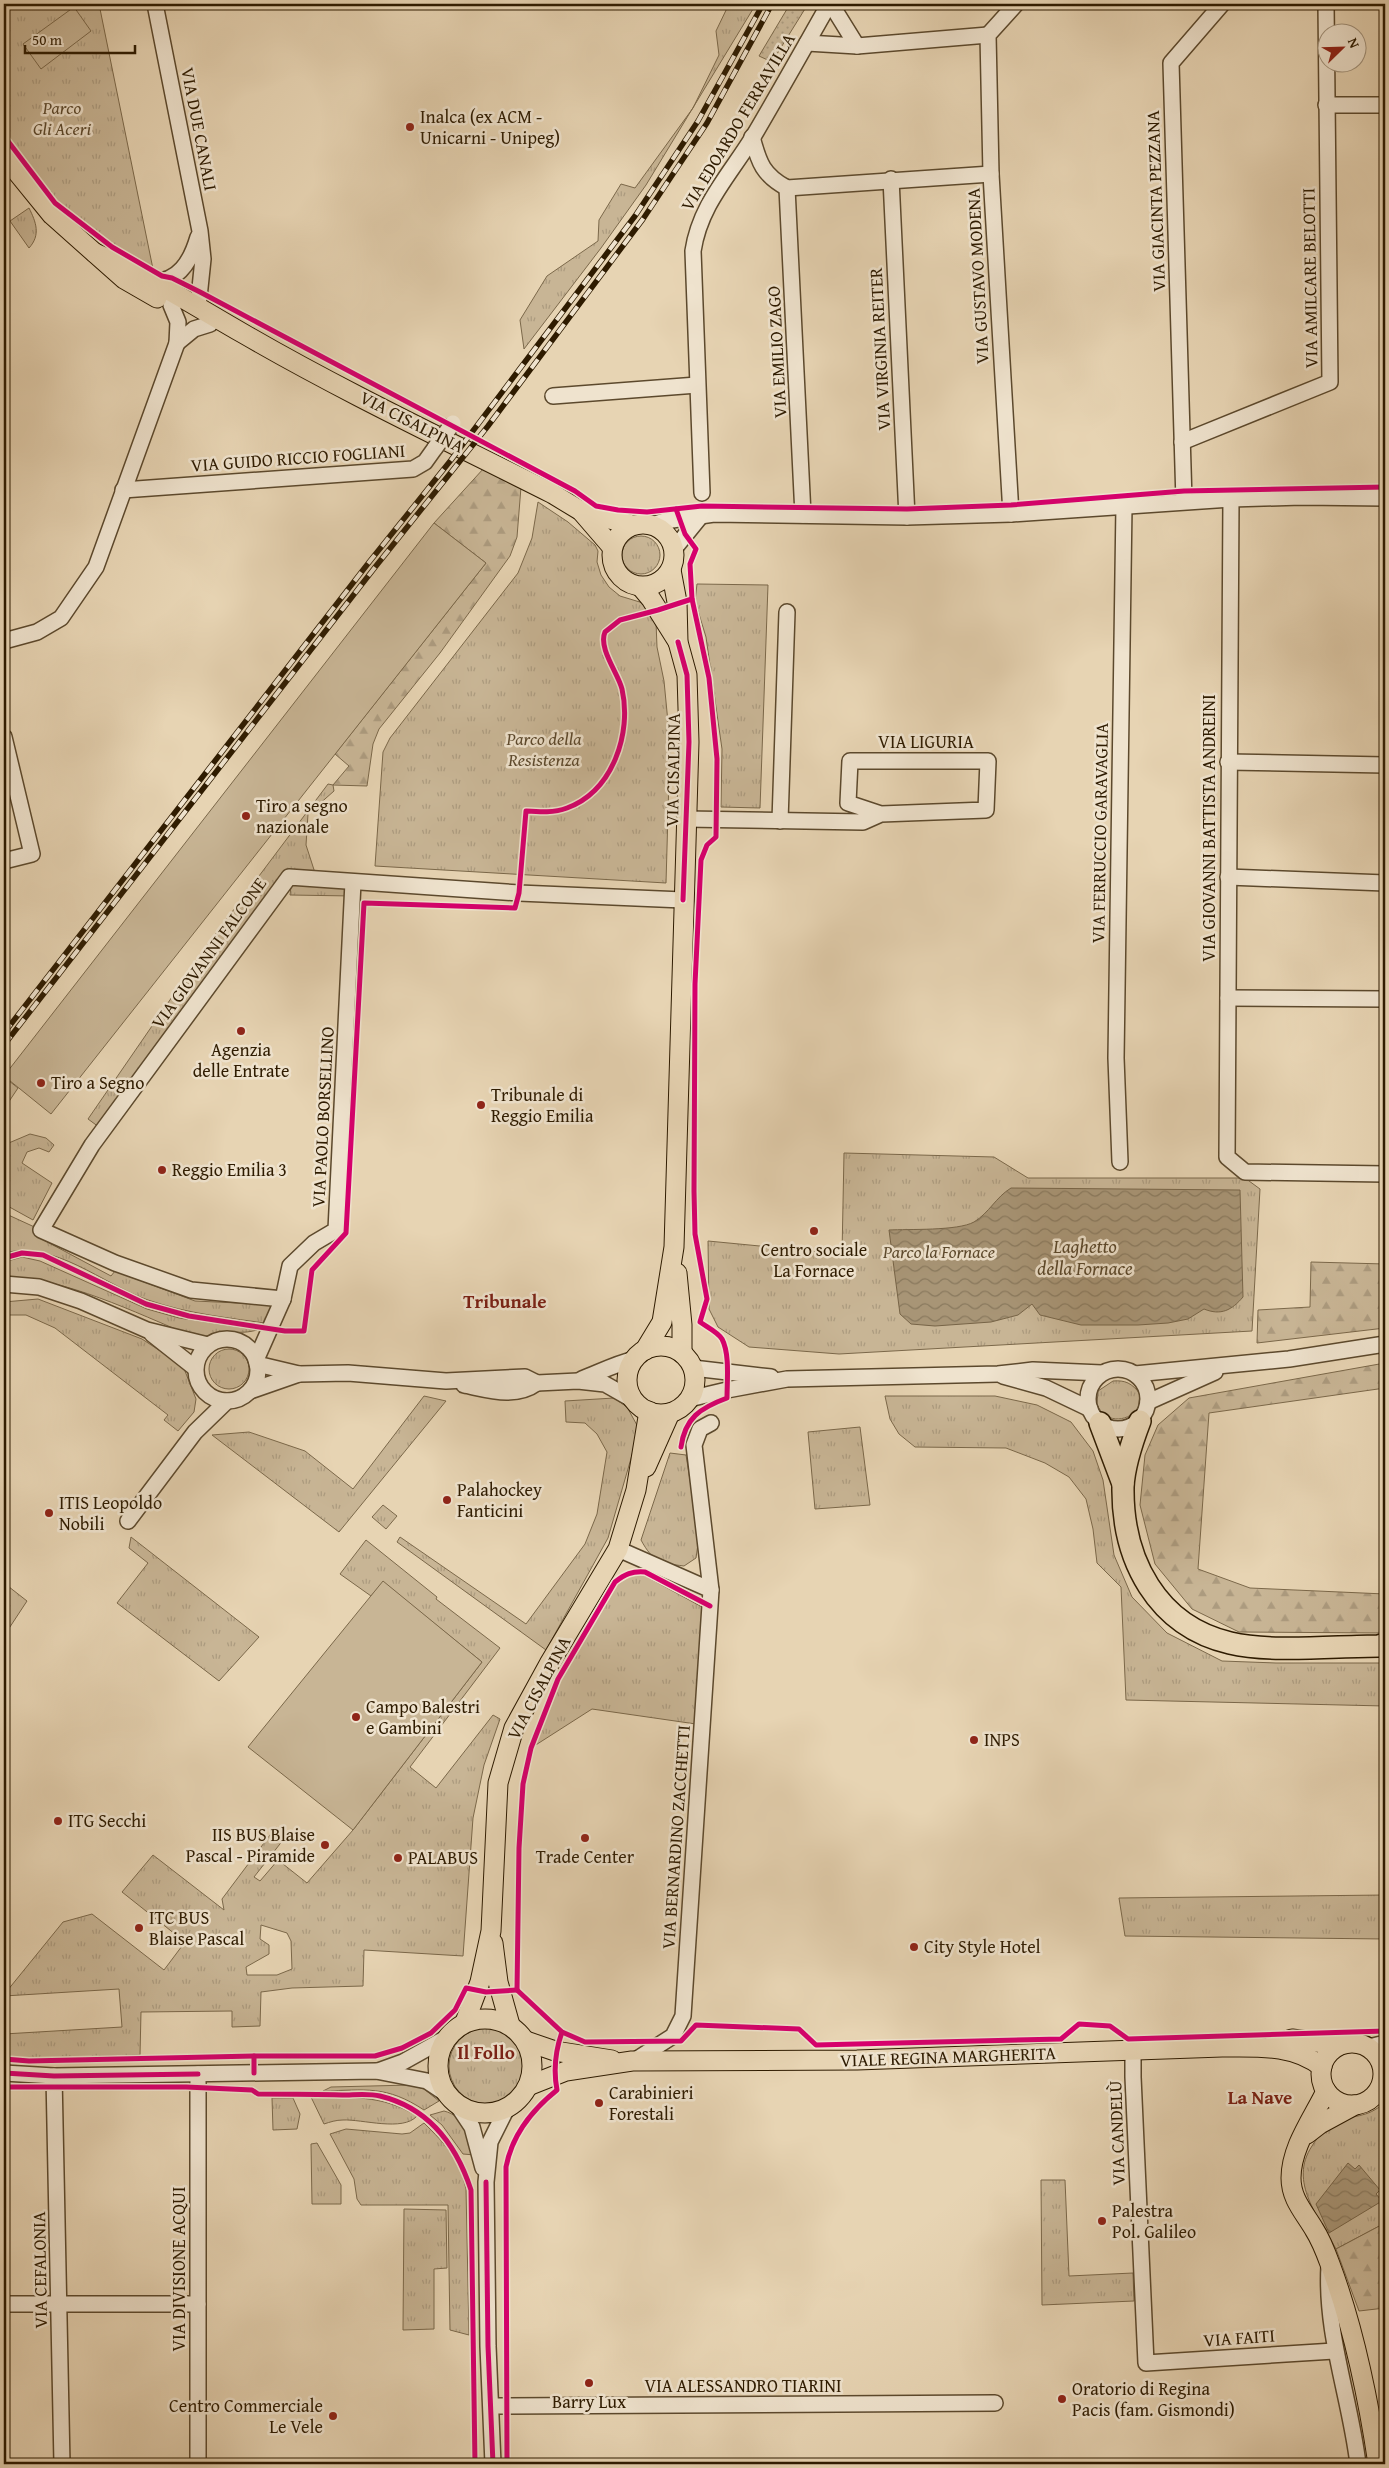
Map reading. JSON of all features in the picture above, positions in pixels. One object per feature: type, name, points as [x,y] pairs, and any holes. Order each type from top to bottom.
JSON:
[{"type":"highway","points":[[1123,1486],[1130,1448],[1144,1412]]},
{"type":"highway","points":[[1095,1416],[1123,1486],[1128,1530],[1134,1558],[1156,1597],[1171,1614],[1190,1628],[1225,1641],[1255,1646],[1383,1646]]},
{"type":"main road","name":"VIA CISALPINA","points":[[4,156],[52,215],[124,279],[210,324],[243,334]]},
{"type":"main road","name":"VIA CISALPINA","points":[[95,253],[131,268],[243,334],[554,494],[581,511],[632,525],[652,525]]},
{"type":"main road","name":"VIA CISALPINA","points":[[581,511],[612,547],[612,565],[617,574],[623,580],[641,587],[651,599],[678,642]]},
{"type":"main road","points":[[612,547],[623,530],[632,525]]},
{"type":"main road","points":[[652,525],[666,534],[674,549]]},
{"type":"main road","name":"VIA CISALPINA","points":[[465,2022],[480,1982],[491,1931],[498,1783],[514,1728],[549,1664],[618,1549],[636,1490],[670,1413],[681,1408],[689,1399],[695,1379],[688,1361],[682,1325],[674,1247],[689,742],[687,675],[678,642],[677,602],[670,570],[674,560],[674,549]]},
{"type":"main road","points":[[641,587],[658,583],[670,570]]},
{"type":"main road","name":"VIA CISALPINA","points":[[636,1490],[642,1406],[630,1391],[628,1380],[630,1369],[662,1322],[674,1247]]},
{"type":"main road","points":[[640,1355],[664,1346],[688,1361]]},
{"type":"main road","points":[[642,1406],[660,1414],[670,1413]]},
{"type":"main road","name":"VIA CISALPINA","points":[[491,1931],[498,1982],[510,2025]]},
{"type":"main road","name":"VIALE REGINA MARGHERITA","points":[[465,2022],[488,2018],[510,2025],[526,2041],[555,2051],[630,2062]]},
{"type":"main road","points":[[465,2022],[446,2038],[440,2051],[437,2065],[439,2079],[451,2098],[468,2110],[481,2113],[507,2108]]},
{"type":"main road","name":"VIALE REGINA MARGHERITA","points":[[1267,2047],[1292,2039],[1340,2045]]},
{"type":"main road","points":[[526,2041],[532,2063],[528,2086]]},
{"type":"main road","points":[[1301,2140],[1320,2124],[1354,2105],[1371,2099],[1377,2093],[1384,2076],[1377,2045],[1350,2043],[1340,2045],[1332,2050],[1322,2067],[1322,2083],[1326,2090],[1338,2102],[1354,2105]]},
{"type":"main road","name":"VIALE REGINA MARGHERITA","points":[[507,2108],[523,2094],[528,2086],[566,2071],[630,2062],[848,2060],[1267,2047],[1308,2056],[1322,2067]]},
{"type":"main road","points":[[1326,2090],[1295,2150],[1292,2166],[1294,2195],[1315,2230],[1330,2262],[1347,2312],[1373,2430],[1378,2464]]},
{"type":"street","name":"VIA DUE CANALI","points":[[154,4],[200,231],[202,259],[198,307]]},
{"type":"street","name":"VIA EDOARDO FERRAVILLA","points":[[702,493],[692,252],[695,234],[706,207],[752,137],[830,4]]},
{"type":"street","points":[[830,4],[857,46]]},
{"type":"street","points":[[806,43],[857,46],[988,35],[1016,4]]},
{"type":"street","name":"VIA GIACINTA PEZZANA","points":[[1184,501],[1170,64],[1222,4]]},
{"type":"street","name":"VIA AMILCARE BELOTTI","points":[[1182,442],[1330,382],[1326,4]]},
{"type":"street","name":"VIA GUSTAVO MODENA","points":[[988,35],[991,174],[1011,514]]},
{"type":"street","points":[[1326,105],[1385,105]]},
{"type":"street","points":[[752,137],[758,160],[764,170],[773,181],[787,188],[991,174]]},
{"type":"street","name":"VIA VIRGINIA REITER","points":[[891,180],[907,517]]},
{"type":"street","name":"VIA EMILIO ZAGO","points":[[787,188],[803,515]]},
{"type":"street","name":"VIA DUE CANALI","points":[[152,282],[163,282],[172,278],[185,267],[192,256],[200,231]]},
{"type":"street","points":[[4,641],[37,632],[61,618],[69,609],[96,567],[176,343],[178,322],[171,305]]},
{"type":"street","points":[[176,343],[194,330],[210,324]]},
{"type":"street","points":[[552,396],[697,385]]},
{"type":"street","name":"VIA GUIDO RICCIO FOGLIANI","points":[[124,490],[412,468],[425,462],[453,423]]},
{"type":"street","points":[[652,525],[665,521],[714,514],[907,517],[1011,514],[1231,499],[1385,498]]},
{"type":"street","name":"VIA GIOVANNI BATTISTA ANDREINI","points":[[1231,499],[1227,1158],[1245,1172],[1385,1174]]},
{"type":"street","name":"VIA FERRUCCIO GARAVAGLIA","points":[[1120,1162],[1116,1058],[1124,505]]},
{"type":"street","points":[[674,549],[700,517]]},
{"type":"street","points":[[780,821],[787,612]]},
{"type":"street","points":[[4,737],[32,854],[4,861]]},
{"type":"street","name":"VIA LIGURIA","points":[[686,819],[864,822],[881,814],[986,810],[988,761],[850,761],[848,803],[881,814]]},
{"type":"street","points":[[1228,762],[1385,765]]},
{"type":"street","name":"VIA GIOVANNI FALCONE","points":[[283,1299],[191,1290],[115,1263],[41,1230],[92,1145],[289,877],[519,893],[683,900]]},
{"type":"street","points":[[1228,877],[1385,883]]},
{"type":"street","name":"VIA PAOLO BORSELLINO","points":[[257,1362],[283,1299],[290,1266],[314,1243],[336,1230],[353,882]]},
{"type":"street","points":[[1228,998],[1385,999]]},
{"type":"street","points":[[4,1284],[39,1287],[110,1313],[147,1330],[208,1345]]},
{"type":"street","points":[[246,1345],[270,1328]]},
{"type":"street","points":[[147,1330],[195,1368]]},
{"type":"street","points":[[250,1391],[258,1376],[257,1362],[246,1345],[227,1338],[219,1339],[208,1345],[200,1353],[195,1368],[199,1384],[208,1395],[227,1401],[241,1398],[250,1391],[299,1374]]},
{"type":"street","points":[[689,1399],[788,1379],[998,1374],[1033,1370],[1102,1374],[1121,1369],[1135,1374],[1289,1359],[1385,1344]]},
{"type":"street","points":[[578,1381],[606,1370],[612,1364],[640,1355]]},
{"type":"street","points":[[688,1361],[788,1379]]},
{"type":"street","points":[[257,1362],[299,1374],[348,1373],[446,1381],[504,1393],[526,1392],[537,1383],[578,1381],[605,1384],[642,1406]]},
{"type":"street","points":[[998,1374],[1046,1388],[1095,1416],[1108,1428],[1124,1429],[1144,1412],[1192,1381],[1238,1364]]},
{"type":"street","points":[[1095,1416],[1089,1391],[1093,1383],[1102,1374]]},
{"type":"street","points":[[1135,1374],[1143,1382],[1148,1392],[1144,1412]]},
{"type":"street","points":[[195,1432],[208,1395]]},
{"type":"street","points":[[128,1521],[195,1432],[227,1401]]},
{"type":"street","name":"VIA BERNARDINO ZACCHETTI","points":[[630,2062],[659,2047],[673,2036],[683,2016],[710,1590],[694,1445],[700,1429],[710,1423]]},
{"type":"street","points":[[618,1549],[710,1590]]},
{"type":"street","points":[[376,2071],[403,2062],[446,2038]]},
{"type":"street","name":"VIA CANDELÙ","points":[[1134,2051],[1132,2077],[1146,2363]]},
{"type":"street","points":[[4,2073],[54,2076],[376,2071],[428,2081],[451,2098],[472,2127],[486,2182]]},
{"type":"street","name":"VIA DIVISIONE ACQUI","points":[[198,2074],[198,2464]]},
{"type":"street","name":"VIA CEFALONIA","points":[[54,2076],[62,2464]]},
{"type":"street","points":[[493,2464],[488,2346],[486,2182],[490,2142],[507,2108]]},
{"type":"street","points":[[1330,2262],[1328,2289],[1334,2351],[1353,2424],[1358,2464]]},
{"type":"street","points":[[4,2304],[198,2304]]},
{"type":"street","name":"VIA FAITI","points":[[1146,2363],[1334,2351]]},
{"type":"street","name":"VIA ALESSANDRO TIARINI","points":[[492,2406],[995,2403]]},
{"type":"green space","name":"Parco Gli Aceri","points":[[4,4],[99,4],[153,269],[112,247],[55,203],[4,136]]},
{"type":"green space","points":[[729,4],[756,4],[694,106],[719,55],[716,31]]},
{"type":"green space","points":[[790,4],[808,4],[772,62],[759,56]]},
{"type":"green space","points":[[74,7],[91,31],[41,69],[23,44]]},
{"type":"green space","points":[[692,110],[646,185],[524,349],[520,320],[547,276],[598,241],[599,220],[621,184],[635,188]]},
{"type":"green space","points":[[29,208],[34,218],[36,233],[33,243],[29,248],[10,221]]},
{"type":"green space","points":[[484,468],[521,487],[517,537],[510,556],[440,653],[379,729],[373,744],[367,786],[333,785],[349,766],[335,754],[486,563],[434,523]]},
{"type":"green space","name":"Parco della Resistenza","points":[[538,502],[568,522],[595,545],[598,551],[597,562],[601,575],[609,587],[620,596],[643,603],[656,622],[657,647],[664,681],[670,743],[666,883],[375,866],[383,752],[390,738],[518,573],[532,538]]},
{"type":"green space","name":"Tiro a segno nazionale","points":[[434,523],[486,563],[51,1114],[4,1076]]},
{"type":"green space","points":[[641,536],[654,542],[660,555],[654,568],[641,574],[628,568],[622,555],[628,542]]},
{"type":"green space","points":[[697,584],[768,585],[760,808],[721,807],[722,749],[706,637],[695,601]]},
{"type":"green space","points":[[328,784],[333,785],[334,791],[308,814],[306,845],[317,879],[373,883],[352,896],[290,895],[292,878],[103,1130],[88,1119],[214,936]]},
{"type":"green space","points":[[4,1077],[18,1088],[4,1109]]},
{"type":"green space","points":[[30,1134],[46,1138],[54,1145],[49,1152],[39,1148],[27,1152],[22,1163],[52,1183],[33,1220],[4,1204],[4,1145]]},
{"type":"green space","name":"Parco la Fornace","points":[[844,1153],[994,1157],[1028,1178],[1245,1178],[1260,1189],[1252,1331],[839,1354],[749,1347],[718,1327],[709,1309],[708,1241],[842,1254]]},
{"type":"green space","points":[[4,1213],[41,1230],[38,1237],[111,1276],[115,1271],[195,1301],[280,1305],[272,1324],[194,1312],[148,1300],[60,1258],[42,1253],[23,1251],[4,1253]]},
{"type":"green space","points":[[22,1257],[40,1261],[147,1309],[179,1318],[257,1330],[192,1336],[124,1307],[75,1290],[51,1283],[4,1277],[4,1262]]},
{"type":"green space","points":[[1311,1262],[1385,1264],[1385,1328],[1257,1343],[1258,1310],[1310,1307]]},
{"type":"green space","points":[[38,1299],[142,1339],[183,1366],[196,1399],[194,1412],[178,1431],[164,1420],[168,1415],[55,1328],[26,1315],[4,1315],[4,1302]]},
{"type":"green space","points":[[229,1349],[243,1355],[249,1369],[243,1383],[229,1389],[215,1383],[209,1369],[215,1355]]},
{"type":"green space","points":[[1385,1363],[1385,1388],[1209,1413],[1198,1569],[1250,1588],[1385,1594],[1385,1633],[1239,1632],[1192,1609],[1155,1564],[1140,1505],[1145,1455],[1158,1425],[1189,1398]]},
{"type":"green space","points":[[1113,1381],[1128,1383],[1140,1394],[1138,1409],[1133,1414],[1122,1419],[1110,1418],[1105,1415],[1097,1404],[1098,1391]]},
{"type":"green space","points":[[424,1396],[446,1401],[339,1532],[212,1435],[249,1432],[305,1451],[353,1489]]},
{"type":"green space","points":[[885,1396],[995,1396],[1037,1405],[1071,1422],[1093,1451],[1103,1480],[1114,1555],[1132,1597],[1167,1633],[1222,1661],[1385,1663],[1385,1706],[1126,1700],[1121,1587],[1097,1563],[1093,1529],[1086,1499],[1069,1477],[1045,1463],[1006,1448],[915,1447],[899,1434],[890,1419]]},
{"type":"green space","points":[[614,1398],[627,1407],[638,1427],[632,1455],[608,1538],[546,1650],[397,1542],[400,1537],[526,1624],[585,1544],[597,1514],[607,1452],[597,1434],[585,1423],[566,1422],[565,1401]]},
{"type":"green space","points":[[860,1427],[870,1505],[815,1509],[808,1432]]},
{"type":"green space","points":[[670,1453],[686,1455],[699,1537],[696,1558],[684,1566],[658,1560],[649,1553],[641,1540]]},
{"type":"green space","points":[[383,1505],[397,1516],[386,1529],[372,1517]]},
{"type":"green space","points":[[131,1537],[259,1637],[219,1681],[117,1603],[148,1563],[129,1548]]},
{"type":"green space","points":[[366,1540],[437,1597],[436,1599],[500,1648],[410,1767],[436,1788],[493,1715],[500,1719],[484,1765],[473,1818],[463,1956],[364,1950],[363,1986],[292,1988],[261,1992],[260,2026],[232,2027],[232,2011],[141,2012],[140,2055],[4,2059],[4,2034],[122,2027],[119,1989],[4,1996],[4,1990],[7,1991],[63,1922],[92,1914],[164,1970],[185,1942],[122,1892],[153,1855],[224,1910],[222,1899],[276,1827],[287,1835],[254,1877],[260,1881],[278,1860],[307,1883],[353,1830],[482,1662],[383,1582],[371,1596],[340,1574]],"holes":[[[261,1925],[287,1933],[291,1941],[292,1969],[277,1975],[247,1975],[246,1967],[269,1954],[269,1945],[260,1939]]]},
{"type":"green space","points":[[640,1573],[702,1607],[696,1724],[592,1709],[531,1748],[558,1679],[620,1580]]},
{"type":"green space","name":"Campo Balestri e Gambini","points":[[383,1581],[482,1662],[353,1830],[248,1747]]},
{"type":"green space","points":[[4,1583],[27,1601],[4,1636]]},
{"type":"green space","points":[[1385,1895],[1385,1939],[1125,1936],[1119,1898]]},
{"type":"green space","points":[[487,2028],[501,2031],[514,2039],[522,2052],[525,2066],[522,2080],[514,2093],[501,2101],[487,2104],[473,2101],[460,2093],[452,2080],[449,2066],[452,2052],[460,2039],[473,2031]]},
{"type":"green space","points":[[411,2085],[424,2089],[439,2101],[424,2110],[398,2096],[387,2093],[364,2090],[323,2091],[331,2087]]},
{"type":"green space","points":[[311,2097],[353,2098],[378,2101],[404,2109],[417,2116],[411,2121],[392,2124],[343,2120],[324,2124]]},
{"type":"green space","points":[[272,2098],[293,2098],[300,2114],[297,2129],[273,2130]]},
{"type":"green space","points":[[1385,2102],[1385,2223],[1336,2249],[1309,2199],[1303,2173],[1305,2159],[1316,2140],[1330,2126],[1347,2118],[1372,2111]]},
{"type":"green space","points":[[444,2111],[457,2118],[465,2128],[475,2155],[463,2154],[442,2125],[430,2115]]},
{"type":"green space","points":[[424,2123],[451,2153],[460,2169],[466,2189],[469,2335],[450,2330],[448,2205],[361,2205],[357,2199],[354,2179],[330,2134],[346,2129],[402,2134],[410,2133]]},
{"type":"green space","points":[[317,2143],[341,2185],[341,2204],[312,2204],[311,2144]]},
{"type":"green space","points":[[1041,2180],[1065,2180],[1069,2276],[1133,2273],[1134,2301],[1042,2305]]},
{"type":"green space","points":[[404,2209],[446,2210],[447,2268],[434,2269],[434,2329],[403,2330]]},
{"type":"green space","points":[[1385,2223],[1385,2308],[1359,2311],[1336,2249]]},
{"type":"water","name":"Laghetto della Fornace","points":[[1011,1188],[1240,1190],[1243,1297],[1235,1305],[1221,1312],[1204,1309],[1188,1319],[1168,1323],[1081,1325],[1040,1315],[1032,1304],[1018,1315],[991,1322],[935,1326],[911,1324],[900,1314],[889,1230],[945,1228],[967,1225],[984,1214]]},
{"type":"water","points":[[1348,2163],[1355,2169],[1359,2165],[1380,2190],[1376,2194],[1382,2201],[1329,2233],[1316,2204]]},
{"type":"railway","points":[[4,1033],[370,561],[451,460],[635,216],[698,121],[763,4]]},
{"type":"railway","points":[[4,1045],[376,566],[488,426],[643,219],[707,123],[772,4]]},
{"type":"cycle path","points":[[4,136],[55,203],[112,247],[162,276],[172,278],[200,292],[575,491],[596,506],[647,512],[702,506],[907,509],[1011,505],[1184,491],[1385,487]]},
{"type":"cycle path","points":[[676,509],[685,534],[696,549],[690,564],[692,599],[709,678],[717,759],[716,837],[707,845],[701,860],[695,984],[694,1191],[695,1234],[707,1299],[700,1322],[722,1339],[725,1345],[728,1368],[727,1398],[695,1415],[686,1429],[681,1447]]},
{"type":"cycle path","points":[[4,1258],[22,1253],[43,1255],[146,1304],[189,1316],[285,1331],[304,1331],[312,1270],[346,1233],[364,903],[515,908],[519,893],[526,811],[557,811],[583,800],[596,788],[616,759],[624,724],[624,706],[620,683],[606,653],[604,645],[605,632],[620,620],[692,599]]},
{"type":"cycle path","points":[[678,642],[687,675],[689,742],[683,900]]},
{"type":"cycle path","points":[[517,1990],[519,1848],[523,1784],[531,1748],[558,1679],[615,1582],[625,1575],[645,1572],[710,1606]]},
{"type":"cycle path","points":[[254,2073],[254,2056],[375,2056],[402,2048],[431,2033],[455,2010],[466,1988],[486,1992],[517,1990]]},
{"type":"cycle path","points":[[517,1990],[562,2032],[585,2042],[681,2041],[696,2025],[799,2029],[816,2045],[1061,2039],[1079,2024],[1110,2026],[1128,2039],[1385,2031]]},
{"type":"cycle path","points":[[507,2464],[506,2167],[513,2144],[524,2124],[539,2106],[557,2090],[555,2061],[562,2032]]},
{"type":"cycle path","points":[[4,2059],[29,2061],[254,2056]]},
{"type":"cycle path","points":[[4,2073],[54,2076],[198,2074]]},
{"type":"cycle path","points":[[4,2087],[186,2087],[252,2090],[258,2094],[371,2095],[397,2102],[413,2109],[426,2119],[449,2143],[465,2173],[471,2190],[475,2464]]},
{"type":"cycle path","points":[[486,2182],[488,2346],[493,2464]]},
{"type":"place","name":"Inalca (ex ACM - Unicarni - Unipeg)","points":[[410,127]]},
{"type":"place","name":"Tiro a segno nazionale","points":[[246,816]]},
{"type":"place","name":"Agenzia delle Entrate","points":[[241,1031]]},
{"type":"place","name":"Tiro a Segno","points":[[41,1083]]},
{"type":"place","name":"Tribunale di Reggio Emilia","points":[[481,1105]]},
{"type":"place","name":"Reggio Emilia 3","points":[[162,1170]]},
{"type":"place","name":"Centro sociale La Fornace","points":[[814,1231]]},
{"type":"place","name":"Palahockey Fanticini","points":[[447,1500]]},
{"type":"place","name":"ITIS Leopoldo Nobili","points":[[49,1513]]},
{"type":"place","name":"Campo Balestri e Gambini","points":[[356,1717]]},
{"type":"place","name":"INPS","points":[[974,1740]]},
{"type":"place","name":"ITG Secchi","points":[[58,1821]]},
{"type":"place","name":"Trade Center","points":[[585,1838]]},
{"type":"place","name":"IIS BUS Blaise Pascal - Piramide","points":[[325,1845]]},
{"type":"place","name":"PALABUS","points":[[398,1858]]},
{"type":"place","name":"ITC BUS Blaise Pascal","points":[[139,1928]]},
{"type":"place","name":"City Style Hotel","points":[[914,1947]]},
{"type":"place","name":"Carabinieri Forestali","points":[[599,2103]]},
{"type":"place","name":"Palestra Pol. Galileo","points":[[1102,2221]]},
{"type":"place","name":"Barry Lux","points":[[589,2383]]},
{"type":"place","name":"Oratorio di Regina Pacis (fam. Gismondi)","points":[[1062,2399]]},
{"type":"place","name":"Centro Commerciale Le Vele","points":[[333,2416]]},
{"type":"district","name":"Tribunale","points":[[505,1301]]},
{"type":"district","name":"Il Follo","points":[[486,2052]]},
{"type":"district","name":"La Nave","points":[[1260,2097]]}]
